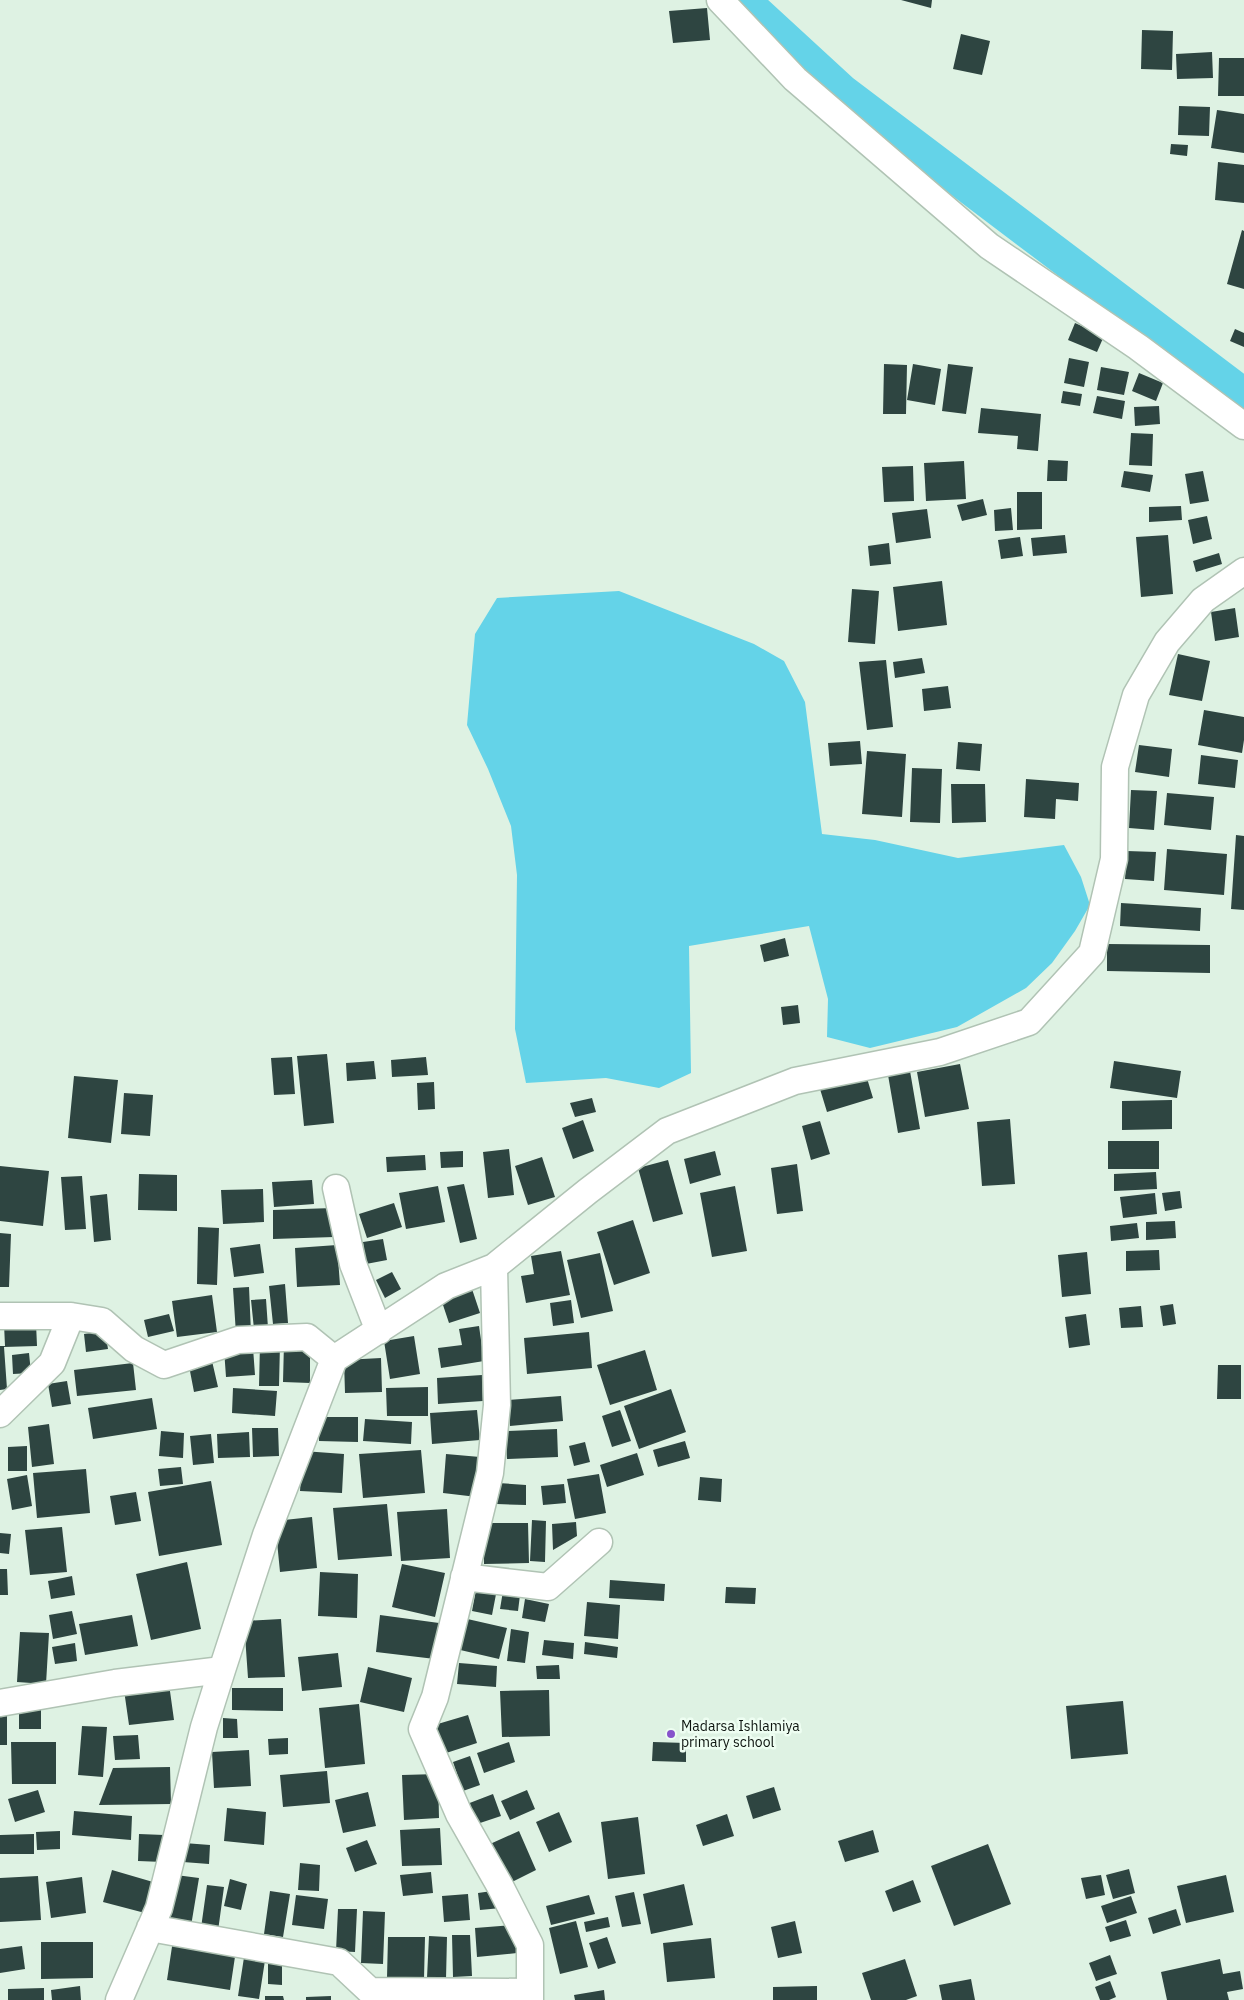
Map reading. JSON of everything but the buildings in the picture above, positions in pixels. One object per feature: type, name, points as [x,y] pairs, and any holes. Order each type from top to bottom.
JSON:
[{"type":"street","points":[[720,0],[795,79],[989,246],[1138,347],[1244,426]]},
{"type":"street","points":[[119,2000],[159,1908],[204,1727],[222,1670],[266,1535],[334,1359],[446,1286],[494,1267],[588,1191],[667,1131],[795,1081],[940,1052],[1028,1022],[1092,953],[1114,860],[1115,767],[1136,695],[1167,642],[1203,600],[1244,571]]},
{"type":"street","points":[[336,1188],[353,1264],[379,1331]]},
{"type":"street","points":[[150,1928],[339,1962],[370,1991],[529,1996],[530,1945],[500,1886],[459,1814],[422,1729],[435,1697],[490,1473],[497,1405],[494,1267]]},
{"type":"street","points":[[0,1316],[71,1316],[102,1321],[134,1349],[164,1365],[238,1340],[307,1337],[334,1359]]},
{"type":"street","points":[[0,1414],[52,1363],[71,1316]]},
{"type":"street","points":[[464,1577],[548,1587],[599,1542]]},
{"type":"street","points":[[0,1703],[115,1684],[222,1670]]},
{"type":"water","points":[[619,591],[754,644],[784,661],[805,702],[822,834],[875,840],[958,858],[1064,845],[1081,877],[1090,905],[1075,931],[1052,963],[1026,988],[957,1027],[870,1048],[827,1037],[828,999],[809,926],[689,946],[691,1073],[659,1088],[606,1078],[526,1083],[515,1029],[517,875],[511,826],[488,769],[467,725],[475,634],[497,598]]},
{"type":"waterway","points":[[743,0],[842,91],[1244,395]]},
{"type":"place","name":"Madarsa Ishlamiya primary school","points":[[671,1734]]}]
